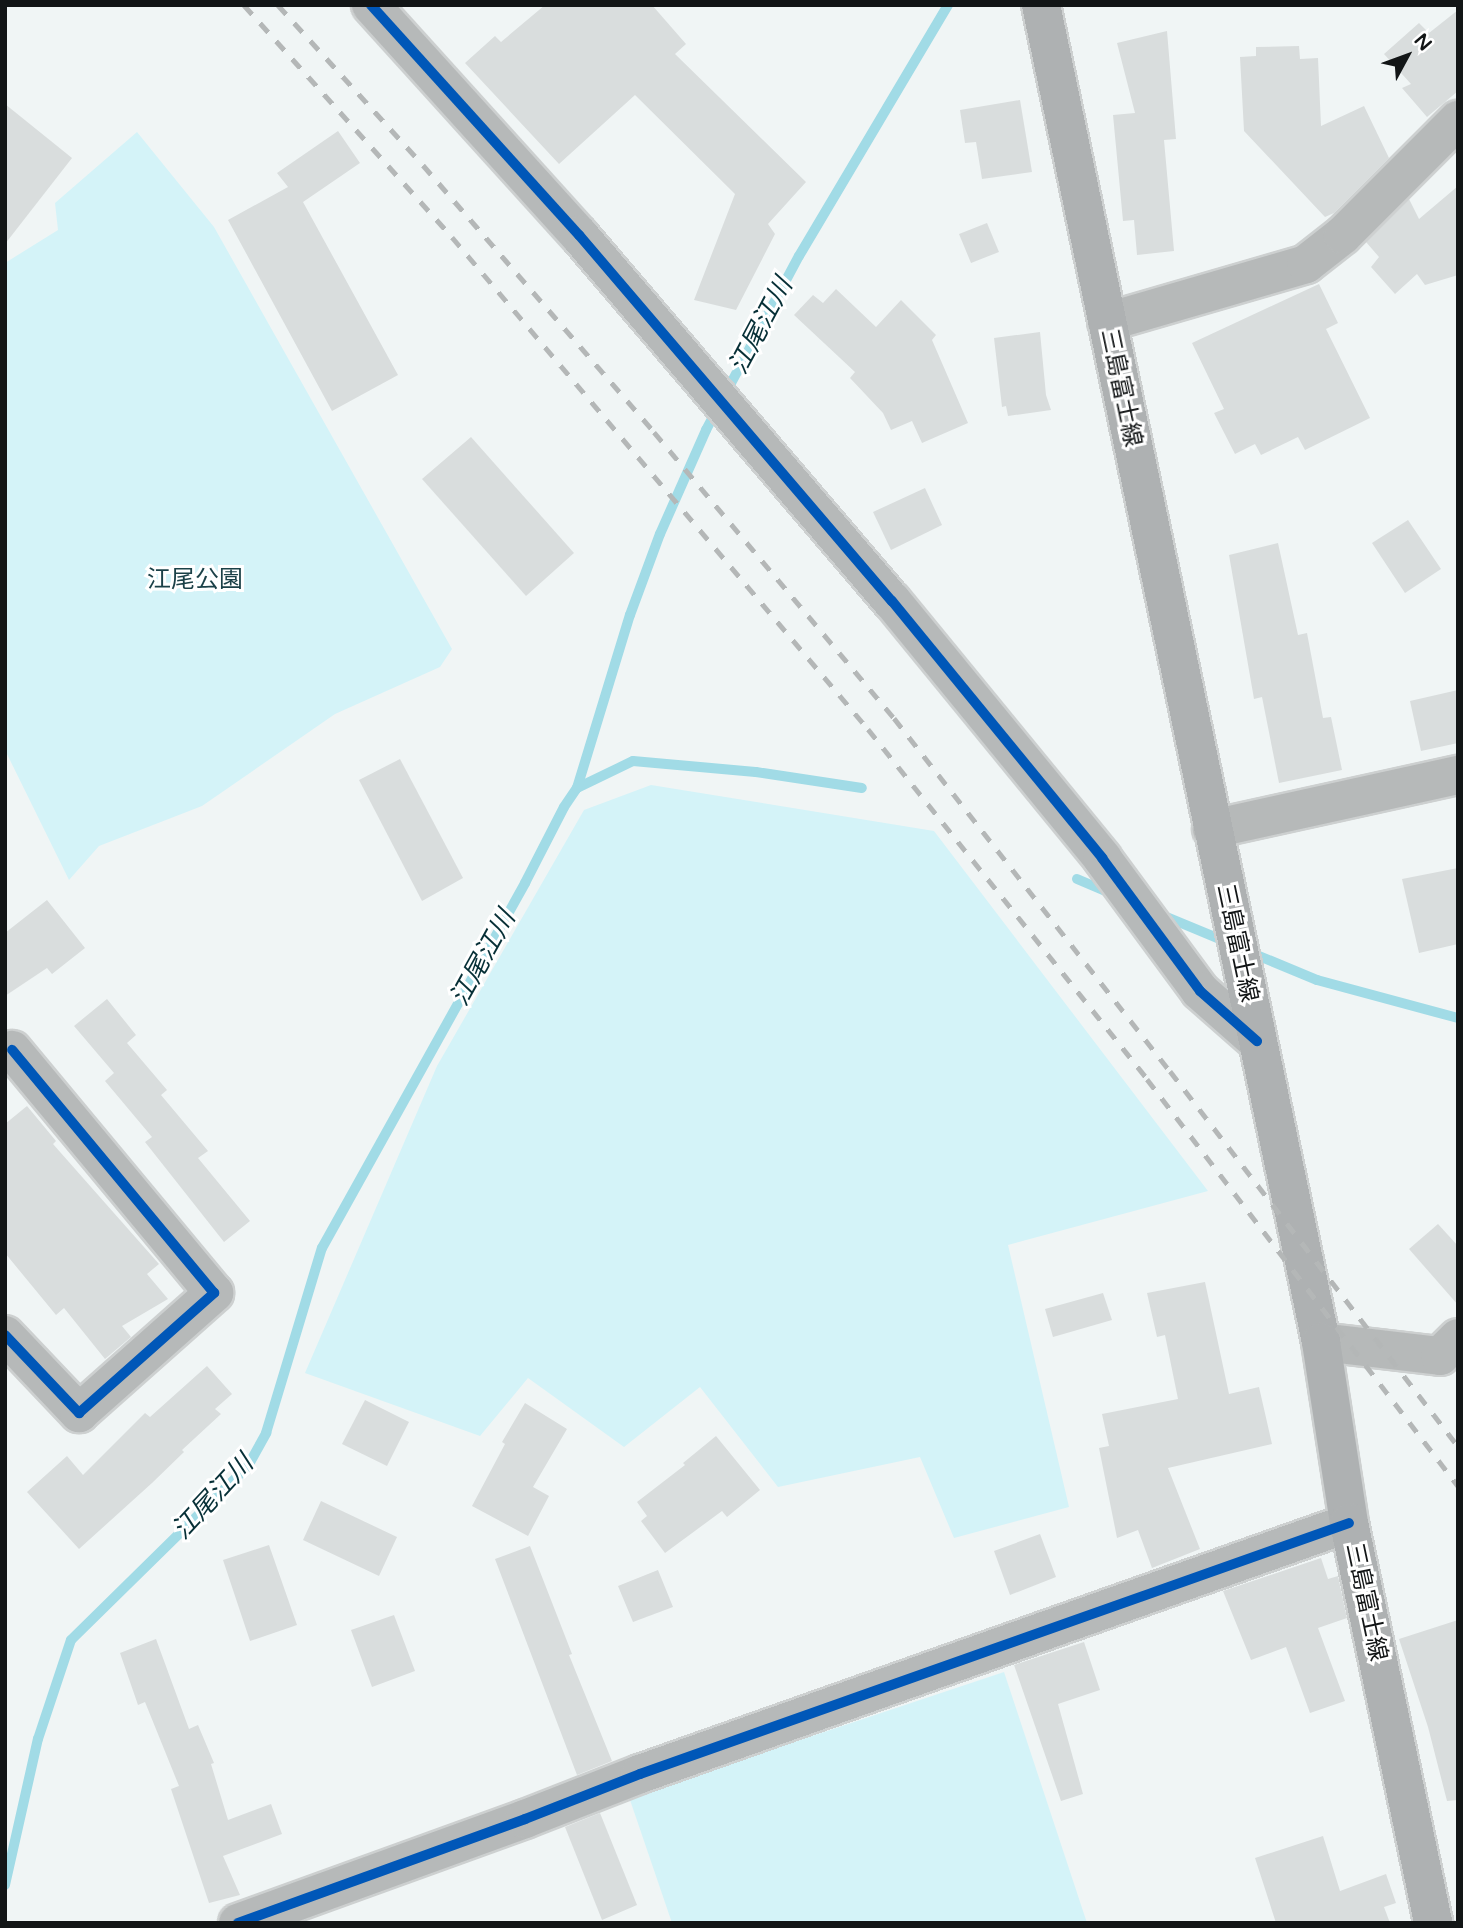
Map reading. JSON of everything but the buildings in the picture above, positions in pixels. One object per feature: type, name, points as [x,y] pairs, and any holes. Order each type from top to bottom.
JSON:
[{"type":"main road","name":"三島富士線","points":[[1041,5],[1321,1342],[1349,1523],[1433,1923]]},
{"type":"street","points":[[371,5],[579,235],[883,590],[1118,880],[1200,991],[1258,1041]]},
{"type":"street","points":[[1107,322],[1306,264],[1343,235],[1458,120]]},
{"type":"street","points":[[1212,829],[1458,775]]},
{"type":"street","points":[[5,1335],[79,1413],[214,1293],[15,1069]]},
{"type":"street","points":[[1321,1342],[1440,1356],[1458,1338]]},
{"type":"street","points":[[238,1923],[525,1819],[640,1774],[1349,1523]]},
{"type":"green space","name":"江尾公園","points":[[137,132],[214,227],[452,649],[440,667],[335,714],[202,806],[99,846],[69,880],[5,750],[5,263],[58,230],[55,203]]},
{"type":"green space","points":[[651,785],[934,831],[1208,1191],[1008,1245],[1069,1507],[954,1538],[920,1457],[778,1487],[700,1387],[624,1447],[528,1378],[480,1436],[305,1373],[437,1066],[584,810]]},
{"type":"green space","points":[[1004,1672],[1087,1923],[672,1923],[629,1797]]},
{"type":"waterway","name":"江尾江川","points":[[5,1885],[38,1739],[71,1640],[248,1466],[266,1433],[322,1248],[525,883],[564,807],[577,788],[630,615],[660,534],[706,430],[799,256],[948,5]]},
{"type":"waterway","points":[[577,788],[633,761],[756,772],[862,788]]},
{"type":"waterway","points":[[1077,879],[1113,894]]},
{"type":"waterway","points":[[1157,913],[1229,943]]},
{"type":"waterway","points":[[1247,951],[1317,980],[1458,1018]]},
{"type":"railway","points":[[244,5],[452,237],[868,729],[1147,1079],[1458,1486]]},
{"type":"railway","points":[[278,5],[423,165],[654,432],[894,718],[1458,1446]]},
{"type":"cycle path","points":[[371,5],[579,235],[892,601],[1102,858],[1200,991],[1257,1041]]},
{"type":"cycle path","points":[[5,1335],[79,1413],[214,1293],[12,1050]]},
{"type":"cycle path","points":[[238,1923],[525,1819],[640,1774],[1349,1523]]}]
